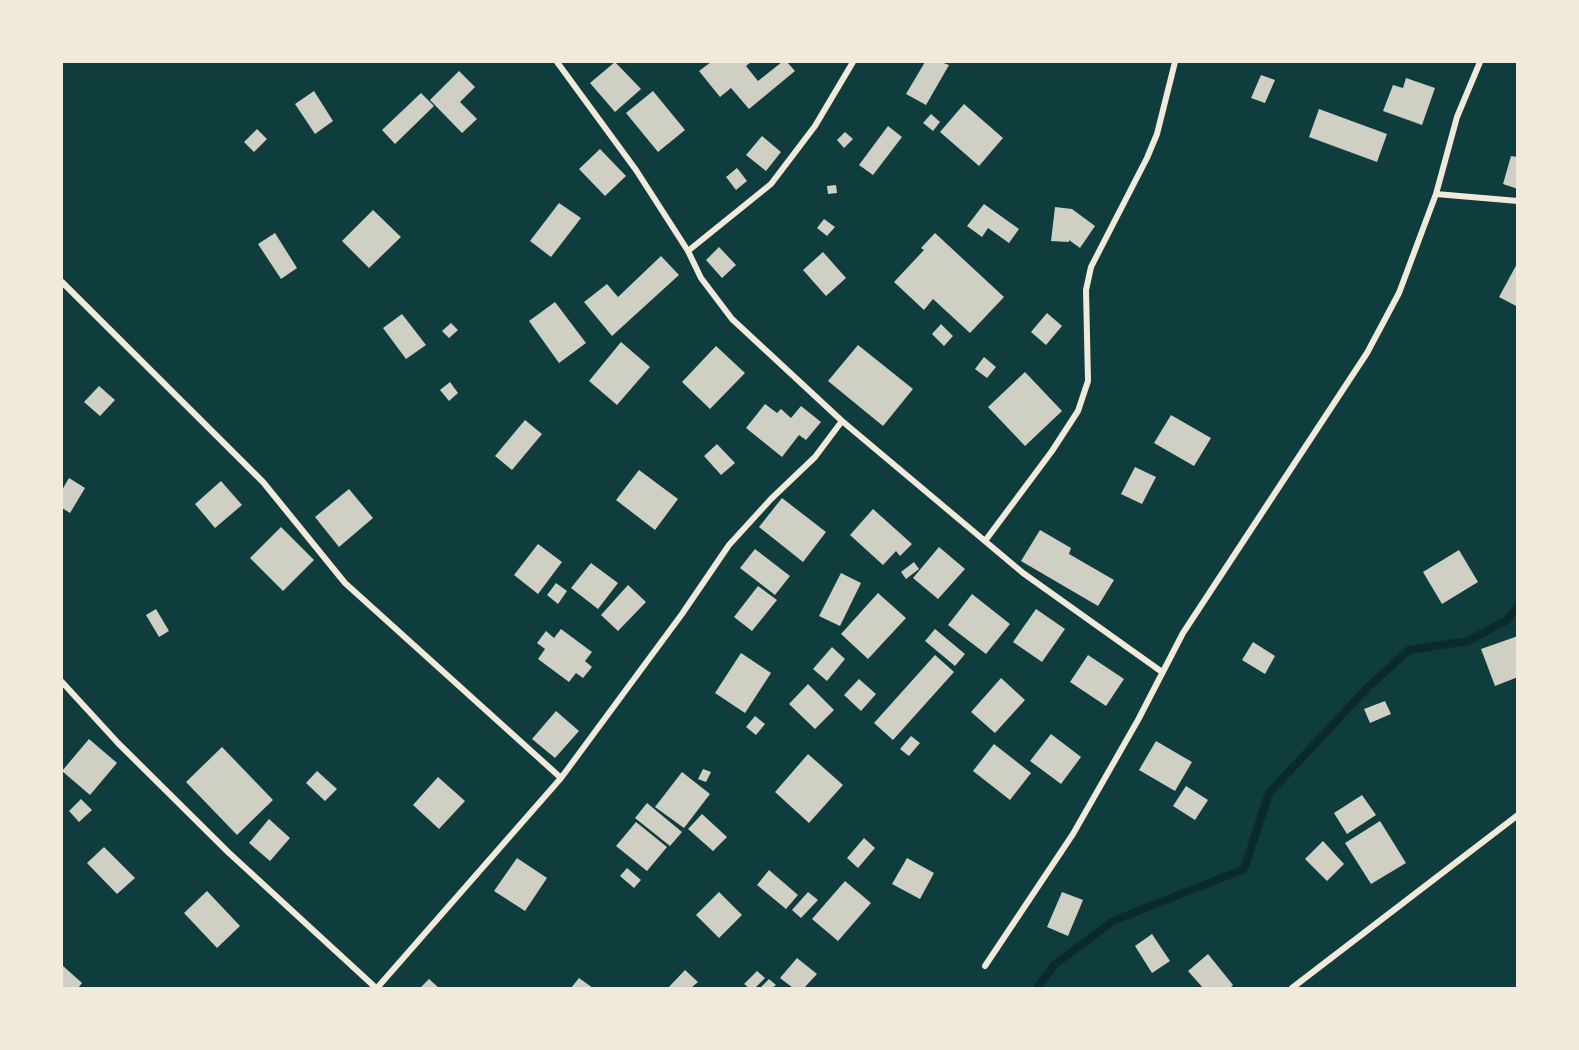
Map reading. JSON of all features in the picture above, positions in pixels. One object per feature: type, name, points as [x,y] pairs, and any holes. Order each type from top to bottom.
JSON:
[{"type":"street","points":[[557,62],[636,170],[688,250],[701,278],[732,319],[842,421],[1023,573],[1162,672]]},
{"type":"street","points":[[688,250],[771,184],[815,126],[853,62]]},
{"type":"street","points":[[985,541],[1052,451],[1078,411],[1088,381],[1086,290],[1091,267],[1157,134],[1175,62]]},
{"type":"street","points":[[985,966],[1073,834],[1138,720],[1183,633],[1367,353],[1399,293],[1436,194],[1457,117],[1480,62]]},
{"type":"street","points":[[1436,194],[1518,201]]},
{"type":"street","points":[[62,282],[263,482],[345,583],[561,778]]},
{"type":"street","points":[[62,682],[118,743],[228,852],[376,988],[561,778],[655,651],[729,545],[771,499],[815,457],[842,421]]},
{"type":"street","points":[[1292,988],[1518,814]]},
{"type":"building","points":[[615,62],[641,89],[615,112],[590,83]]},
{"type":"building","points":[[711,62],[751,62],[746,66],[758,81],[782,62],[787,62],[795,71],[749,109],[731,88],[720,97],[699,71]]},
{"type":"building","points":[[925,62],[941,62],[949,65],[926,105],[906,94]]},
{"type":"building","points":[[459,71],[475,87],[460,102],[477,119],[462,133],[430,100]]},
{"type":"building","points":[[1261,75],[1275,80],[1265,103],[1251,98]]},
{"type":"building","points":[[1406,78],[1435,88],[1422,125],[1383,111],[1393,85],[1403,88]]},
{"type":"building","points":[[314,91],[333,121],[315,134],[295,104]]},
{"type":"building","points":[[653,91],[685,130],[658,152],[626,113]]},
{"type":"building","points":[[421,93],[434,106],[395,144],[382,130]]},
{"type":"building","points":[[964,104],[1003,138],[979,166],[940,132]]},
{"type":"building","points":[[1319,109],[1387,134],[1377,162],[1309,137]]},
{"type":"building","points":[[931,114],[940,122],[933,131],[923,123]]},
{"type":"building","points":[[888,126],[902,137],[873,175],[859,165]]},
{"type":"building","points":[[257,129],[267,139],[254,152],[244,142]]},
{"type":"building","points":[[845,132],[853,139],[844,148],[837,140]]},
{"type":"building","points":[[762,136],[781,152],[766,171],[746,155]]},
{"type":"building","points":[[600,149],[626,176],[605,196],[579,169]]},
{"type":"building","points":[[1511,156],[1518,157],[1518,189],[1503,184]]},
{"type":"building","points":[[737,168],[747,181],[736,190],[726,177]]},
{"type":"building","points":[[836,185],[837,193],[828,194],[827,186]]},
{"type":"building","points":[[559,203],[581,218],[551,257],[530,241]]},
{"type":"building","points":[[984,204],[1019,229],[1009,243],[988,228],[982,237],[967,226]]},
{"type":"building","points":[[1055,207],[1072,209],[1095,226],[1080,248],[1069,240],[1069,242],[1051,241]]},
{"type":"building","points":[[373,210],[401,237],[369,268],[342,241]]},
{"type":"building","points":[[824,219],[835,227],[827,236],[817,228]]},
{"type":"building","points":[[275,233],[297,268],[281,279],[258,244]]},
{"type":"building","points":[[935,233],[1004,297],[970,333],[933,299],[924,310],[894,282],[924,250],[921,248]]},
{"type":"building","points":[[719,247],[736,265],[722,278],[706,260]]},
{"type":"building","points":[[823,252],[846,278],[826,296],[803,270]]},
{"type":"building","points":[[661,256],[679,275],[612,336],[584,302],[607,284],[618,297]]},
{"type":"building","points":[[1518,262],[1518,307],[1499,297]]},
{"type":"building","points":[[555,302],[586,343],[559,363],[529,321]]},
{"type":"building","points":[[1047,313],[1062,326],[1046,345],[1031,332]]},
{"type":"building","points":[[402,314],[426,345],[406,359],[383,328]]},
{"type":"building","points":[[451,323],[458,330],[449,338],[442,331]]},
{"type":"building","points":[[941,324],[953,336],[944,346],[932,334]]},
{"type":"building","points":[[621,342],[650,367],[617,405],[589,381]]},
{"type":"building","points":[[858,345],[913,389],[883,426],[828,381]]},
{"type":"building","points":[[716,346],[745,373],[710,409],[682,382]]},
{"type":"building","points":[[984,357],[996,367],[987,378],[975,369]]},
{"type":"building","points":[[1025,372],[1062,411],[1025,446],[988,407]]},
{"type":"building","points":[[450,382],[458,393],[449,401],[440,390]]},
{"type":"building","points":[[99,386],[115,400],[100,416],[84,402]]},
{"type":"building","points":[[765,404],[777,413],[781,409],[791,418],[801,406],[821,422],[806,440],[799,435],[782,457],[746,428]]},
{"type":"building","points":[[1171,415],[1211,438],[1194,466],[1154,443]]},
{"type":"building","points":[[525,420],[542,434],[512,470],[495,456]]},
{"type":"building","points":[[717,444],[735,463],[721,475],[704,456]]},
{"type":"building","points":[[1135,467],[1156,477],[1142,504],[1121,494]]},
{"type":"building","points":[[639,470],[678,499],[655,530],[616,500]]},
{"type":"building","points":[[69,478],[85,488],[70,513],[62,508],[62,490]]},
{"type":"building","points":[[221,481],[242,505],[215,528],[195,504]]},
{"type":"building","points":[[349,489],[373,518],[339,547],[315,517]]},
{"type":"building","points":[[782,498],[826,532],[803,562],[759,527]]},
{"type":"building","points":[[873,509],[912,544],[900,556],[896,551],[883,565],[850,535]]},
{"type":"building","points":[[281,527],[314,560],[283,591],[250,558]]},
{"type":"building","points":[[1040,530],[1071,548],[1069,554],[1114,580],[1098,606],[1021,561]]},
{"type":"building","points":[[538,544],[562,562],[538,594],[514,575]]},
{"type":"building","points":[[939,547],[965,569],[938,599],[913,578]]},
{"type":"building","points":[[755,549],[790,576],[775,595],[740,568]]},
{"type":"building","points":[[1459,550],[1478,582],[1442,604],[1423,572]]},
{"type":"building","points":[[914,562],[919,569],[906,579],[901,572]]},
{"type":"building","points":[[591,563],[618,583],[598,609],[571,588]]},
{"type":"building","points":[[841,573],[861,583],[840,626],[819,616]]},
{"type":"building","points":[[556,583],[567,591],[558,604],[547,595]]},
{"type":"building","points":[[628,585],[646,602],[618,631],[601,615]]},
{"type":"building","points":[[758,586],[777,600],[752,631],[734,617]]},
{"type":"building","points":[[878,593],[906,618],[868,659],[841,634]]},
{"type":"building","points":[[972,594],[1010,624],[986,654],[948,625]]},
{"type":"building","points":[[156,609],[169,631],[159,637],[146,615]]},
{"type":"building","points":[[1036,609],[1065,629],[1042,662],[1013,642]]},
{"type":"building","points":[[561,629],[592,652],[585,661],[592,667],[583,678],[576,673],[569,682],[538,659],[545,649],[537,643],[546,631],[554,638]]},
{"type":"building","points":[[935,629],[965,654],[955,666],[925,641]]},
{"type":"building","points":[[1518,636],[1518,677],[1495,686],[1481,649]]},
{"type":"building","points":[[1253,642],[1275,656],[1265,674],[1242,660]]},
{"type":"building","points":[[832,647],[845,659],[827,681],[813,669]]},
{"type":"building","points":[[741,653],[771,673],[745,713],[715,693]]},
{"type":"building","points":[[935,655],[954,672],[893,740],[874,723]]},
{"type":"building","points":[[1088,655],[1124,679],[1106,706],[1070,682]]},
{"type":"building","points":[[1001,678],[1025,700],[995,733],[971,712]]},
{"type":"building","points":[[859,679],[876,694],[861,711],[844,695]]},
{"type":"building","points":[[808,684],[834,710],[815,729],[789,704]]},
{"type":"building","points":[[1385,701],[1391,714],[1370,723],[1364,709]]},
{"type":"building","points":[[556,711],[579,731],[555,758],[532,739]]},
{"type":"building","points":[[755,716],[765,724],[756,735],[746,727]]},
{"type":"building","points":[[1051,734],[1081,757],[1061,784],[1030,761]]},
{"type":"building","points":[[911,736],[920,743],[909,756],[900,749]]},
{"type":"building","points":[[89,739],[117,763],[90,795],[62,771]]},
{"type":"building","points":[[1156,741],[1192,762],[1175,791],[1139,770]]},
{"type":"building","points":[[994,744],[1031,773],[1010,800],[973,771]]},
{"type":"building","points":[[222,747],[273,800],[237,835],[186,782]]},
{"type":"building","points":[[808,754],[843,785],[809,823],[775,792]]},
{"type":"building","points":[[703,769],[711,772],[706,782],[698,779]]},
{"type":"building","points":[[317,771],[337,789],[325,801],[306,783]]},
{"type":"building","points":[[682,772],[710,794],[684,828],[655,807]]},
{"type":"building","points":[[438,777],[465,801],[439,829],[413,805]]},
{"type":"building","points":[[1186,786],[1208,800],[1195,820],[1173,806]]},
{"type":"building","points":[[1362,795],[1376,815],[1347,834],[1334,813]]},
{"type":"building","points":[[81,799],[92,810],[79,822],[69,811]]},
{"type":"building","points":[[647,803],[682,832],[670,846],[635,818]]},
{"type":"building","points":[[702,814],[727,837],[713,851],[688,829]]},
{"type":"building","points":[[269,819],[290,838],[270,861],[249,843]]},
{"type":"building","points":[[1380,821],[1406,863],[1371,884],[1345,843]]},
{"type":"building","points":[[636,822],[667,847],[647,871],[616,846]]},
{"type":"building","points":[[864,838],[875,848],[858,868],[847,858]]},
{"type":"building","points":[[1323,841],[1344,864],[1327,881],[1305,859]]},
{"type":"building","points":[[104,847],[135,878],[117,894],[87,863]]},
{"type":"building","points":[[517,858],[547,878],[525,911],[494,891]]},
{"type":"building","points":[[907,858],[934,873],[920,899],[892,884]]},
{"type":"building","points":[[627,868],[641,880],[634,888],[620,876]]},
{"type":"building","points":[[769,870],[798,895],[786,909],[757,885]]},
{"type":"building","points":[[845,881],[871,903],[838,941],[812,919]]},
{"type":"building","points":[[207,891],[240,926],[217,948],[184,913]]},
{"type":"building","points":[[719,892],[742,915],[719,938],[696,915]]},
{"type":"building","points":[[808,892],[818,900],[801,918],[792,910]]},
{"type":"building","points":[[1062,892],[1083,900],[1068,936],[1047,927]]},
{"type":"building","points":[[1152,934],[1170,961],[1152,973],[1135,946]]},
{"type":"building","points":[[1208,954],[1233,985],[1230,988],[1203,988],[1188,971]]},
{"type":"building","points":[[797,958],[817,974],[804,988],[793,988],[780,978]]},
{"type":"building","points":[[62,965],[82,983],[78,988],[62,988]]},
{"type":"building","points":[[685,970],[698,982],[691,988],[668,988]]},
{"type":"building","points":[[757,971],[765,978],[755,988],[749,988],[744,984]]},
{"type":"building","points":[[579,978],[593,988],[571,988]]},
{"type":"building","points":[[429,979],[439,988],[420,988]]},
{"type":"building","points":[[769,979],[776,985],[772,988],[760,988]]},
{"type":"waterway","points":[[1037,988],[1054,965],[1113,921],[1244,869],[1269,793],[1367,688],[1409,650],[1468,641],[1507,620],[1518,606]]}]
